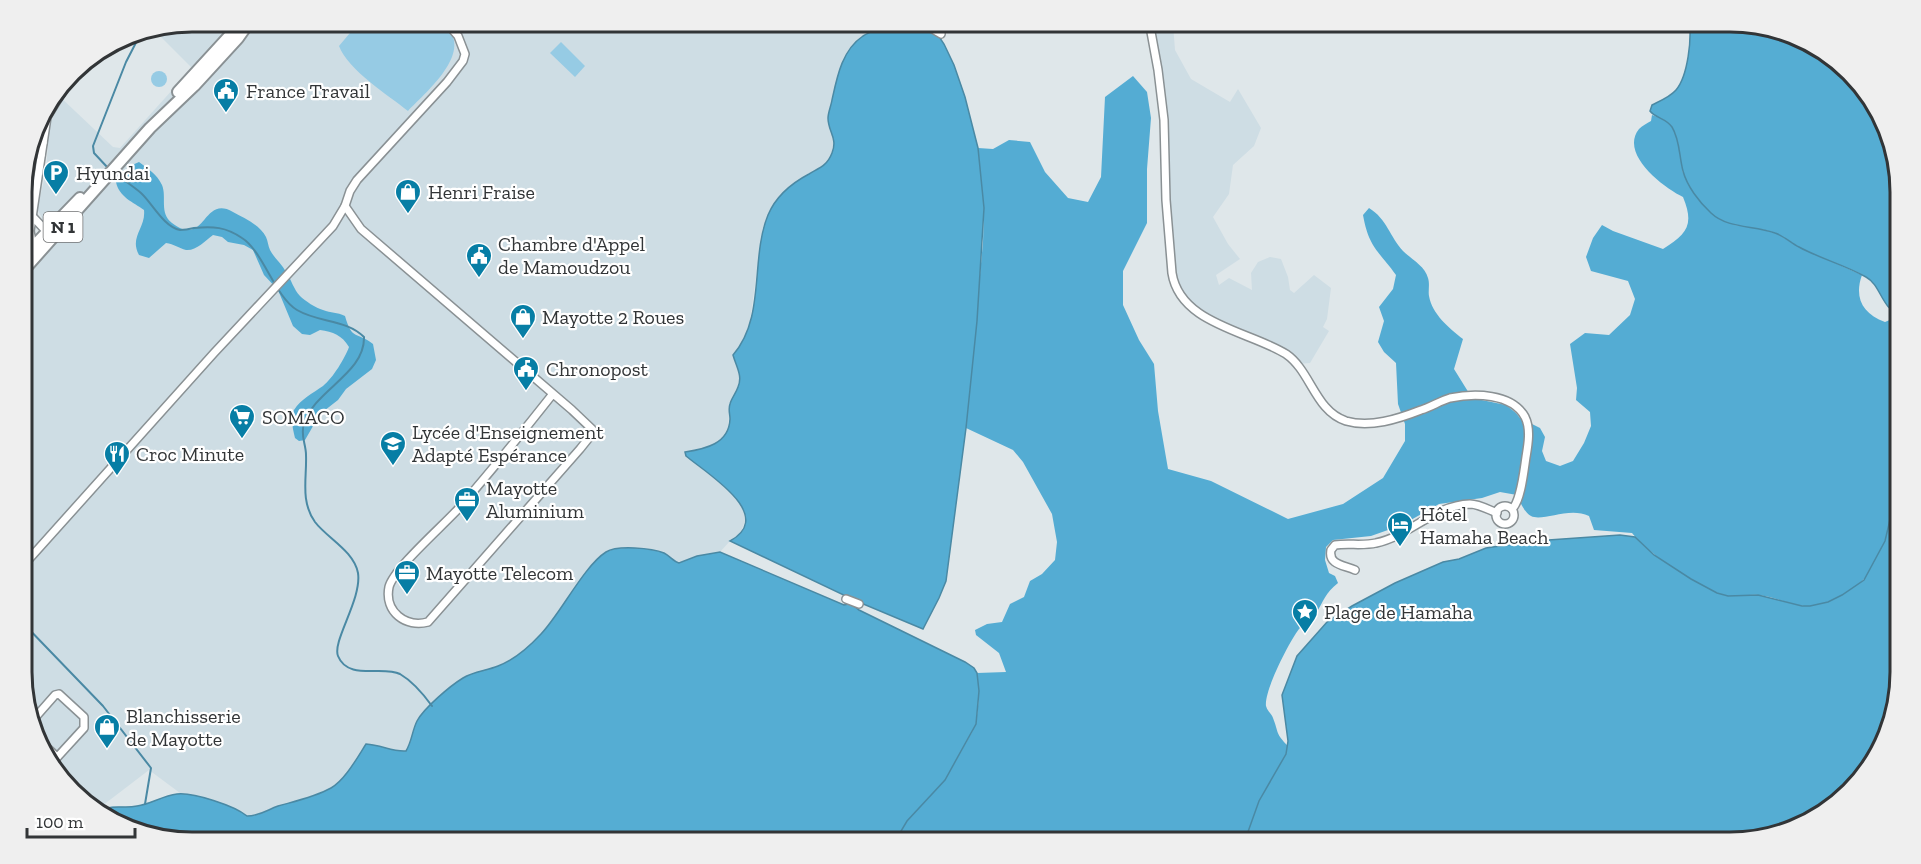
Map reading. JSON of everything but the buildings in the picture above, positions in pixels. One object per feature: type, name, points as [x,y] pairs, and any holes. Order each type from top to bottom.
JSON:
[{"type":"main road","name":"N 1","points":[[150,128],[158,114],[233,32]]},
{"type":"main road","name":"N 1","points":[[32,257],[82,195],[104,178],[150,128],[199,81],[242,32]]},
{"type":"main road","name":"N 1","points":[[32,252],[38,248]]},
{"type":"street","points":[[32,556],[214,353],[333,226],[357,180],[447,82],[463,61],[465,54],[455,32]]},
{"type":"street","points":[[1151,32],[1164,120],[1166,200],[1172,273],[1182,296],[1200,313],[1289,356],[1298,364],[1331,413],[1345,420],[1367,424],[1386,421],[1421,411],[1449,398],[1477,394],[1515,404],[1526,418],[1529,441],[1518,497],[1512,509],[1514,516],[1507,523],[1500,522],[1497,513]]},
{"type":"street","points":[[46,127],[32,216],[50,235]]},
{"type":"street","points":[[37,150],[41,155]]},
{"type":"street","points":[[345,206],[361,229],[552,395],[591,429],[588,439],[428,622],[419,625],[411,624],[401,618],[390,605],[389,587],[395,577],[483,480],[552,395]]},
{"type":"street","points":[[32,242],[38,248]]},
{"type":"street","points":[[1355,570],[1334,563],[1331,559],[1331,550],[1335,545],[1377,543],[1408,530],[1436,513],[1455,507],[1472,504],[1497,513]]},
{"type":"street","points":[[1497,513],[1503,506],[1512,509]]},
{"type":"street","points":[[846,599],[859,604]]},
{"type":"street","points":[[37,715],[55,695],[59,694],[84,717],[84,728],[57,757]]},
{"type":"shaded area","points":[[192,32],[873,32],[864,36],[849,51],[839,73],[828,117],[834,140],[827,163],[781,194],[763,227],[750,321],[744,340],[734,355],[740,376],[739,385],[730,404],[723,486],[740,501],[743,507],[745,521],[740,534],[720,552],[697,556],[683,562],[673,561],[670,557],[654,550],[621,549],[596,562],[542,633],[521,653],[498,666],[464,677],[426,710],[417,721],[406,751],[393,751],[387,747],[366,745],[346,775],[332,788],[258,816],[247,816],[242,811],[216,802],[180,793],[149,770],[103,805],[78,786],[53,752],[37,714],[33,693],[32,240],[46,225],[37,209],[46,172],[48,143],[41,137],[48,121],[62,99],[113,147],[120,148],[192,68],[159,35]]},
{"type":"shaded area","points":[[351,32],[450,32],[454,40],[454,51],[442,74],[408,111],[369,82],[351,64],[339,46]]},
{"type":"shaded area","points":[[871,32],[934,32],[938,35],[954,65],[965,97],[978,148],[984,208],[977,321],[946,581],[923,629],[861,603],[854,603],[859,610],[965,662],[977,673],[979,691],[976,724],[945,780],[907,821],[900,832],[192,832],[150,827],[130,820],[107,808],[137,806],[172,795],[184,794],[214,801],[247,816],[256,815],[331,788],[346,774],[366,744],[406,751],[417,721],[431,704],[463,678],[494,668],[515,657],[526,648],[549,625],[589,568],[611,550],[635,548],[651,550],[664,553],[679,563],[697,556],[720,552],[844,605],[848,604],[850,600],[848,597],[730,541],[742,531],[746,519],[742,507],[733,495],[686,456],[685,452],[715,444],[721,440],[729,427],[729,406],[740,379],[733,355],[750,323],[763,232],[768,215],[775,202],[785,191],[828,161],[834,143],[828,116],[838,73],[845,56],[863,36]]},
{"type":"shaded area","points":[[1151,32],[1174,32],[1175,50],[1191,79],[1230,102],[1238,89],[1261,128],[1254,146],[1233,165],[1229,194],[1213,217],[1228,244],[1240,259],[1216,275],[1219,285],[1229,278],[1252,290],[1251,273],[1258,262],[1270,257],[1281,259],[1290,290],[1294,293],[1314,275],[1331,288],[1327,319],[1323,327],[1329,331],[1310,363],[1298,364],[1289,356],[1200,313],[1174,282],[1164,120]]},
{"type":"shaded area","points":[[1690,32],[1740,32],[1771,37],[1809,53],[1827,65],[1843,78],[1856,94],[1877,130],[1888,171],[1890,308],[1866,277],[1807,251],[1775,233],[1725,222],[1711,213],[1694,194],[1685,177],[1675,132],[1667,122],[1650,111],[1652,105],[1671,95],[1680,84],[1684,76]]},
{"type":"shaded area","points":[[561,42],[585,66],[575,77],[550,53]]},
{"type":"shaded area","points":[[156,71],[162,71],[167,79],[165,85],[156,87],[151,82],[151,76]]},
{"type":"shaded area","points":[[1133,76],[1147,92],[1151,118],[1147,169],[1147,223],[1123,271],[1123,305],[1139,340],[1154,364],[1158,411],[1168,469],[1211,481],[1288,519],[1343,504],[1383,478],[1405,441],[1405,424],[1398,404],[1396,363],[1384,352],[1378,342],[1384,321],[1379,307],[1393,289],[1396,275],[1368,235],[1363,215],[1369,208],[1380,217],[1403,251],[1424,270],[1429,280],[1431,303],[1437,315],[1463,339],[1454,369],[1472,398],[1506,405],[1520,418],[1540,428],[1545,437],[1542,451],[1546,461],[1560,466],[1573,461],[1591,426],[1590,412],[1576,400],[1577,388],[1570,344],[1585,333],[1609,335],[1630,315],[1635,299],[1628,281],[1591,271],[1586,257],[1593,238],[1602,225],[1663,249],[1683,234],[1688,222],[1687,207],[1683,197],[1665,186],[1646,169],[1635,149],[1634,139],[1639,129],[1651,121],[1652,115],[1671,125],[1677,137],[1683,173],[1734,225],[1751,226],[1778,234],[1797,246],[1862,275],[1859,290],[1862,304],[1877,319],[1885,322],[1890,320],[1890,523],[1875,564],[1862,581],[1850,591],[1819,605],[1804,606],[1759,595],[1727,596],[1690,580],[1650,551],[1632,533],[1594,530],[1589,516],[1581,513],[1531,516],[1524,509],[1517,495],[1500,492],[1482,498],[1439,504],[1402,525],[1371,536],[1333,540],[1326,547],[1325,560],[1329,573],[1335,576],[1338,583],[1327,594],[1314,615],[1295,635],[1269,689],[1266,706],[1279,735],[1288,746],[1286,754],[1259,801],[1248,832],[900,832],[907,821],[945,780],[972,732],[978,710],[977,673],[1006,672],[999,653],[976,635],[975,630],[987,624],[1002,622],[1010,604],[1024,597],[1030,581],[1042,574],[1055,560],[1057,542],[1052,514],[1023,462],[1013,450],[966,428],[983,242],[984,208],[978,148],[993,149],[1009,140],[1030,142],[1045,172],[1068,198],[1088,202],[1101,177],[1105,97]]},
{"type":"shaded area","points":[[139,162],[160,181],[164,210],[172,223],[183,229],[192,230],[209,214],[223,208],[247,219],[263,233],[269,248],[300,296],[320,309],[345,316],[352,332],[373,344],[376,360],[372,369],[346,389],[338,400],[320,414],[305,440],[299,441],[295,438],[292,420],[294,410],[331,378],[349,347],[333,333],[320,330],[310,335],[302,334],[293,326],[278,290],[264,275],[253,250],[244,245],[228,242],[222,237],[213,235],[193,249],[186,250],[166,243],[149,258],[139,255],[136,243],[143,222],[144,210],[120,192],[116,182],[130,166]]},
{"type":"shaded area","points":[[1890,520],[1890,672],[1884,714],[1868,752],[1843,786],[1809,811],[1791,820],[1771,827],[1740,832],[1248,832],[1259,801],[1286,754],[1288,741],[1282,695],[1297,656],[1327,622],[1395,583],[1443,562],[1459,559],[1486,548],[1534,541],[1620,535],[1635,537],[1654,555],[1717,593],[1728,596],[1758,595],[1810,606],[1828,602],[1864,580],[1885,541]]},
{"type":"waterway","points":[[108,168],[94,153],[93,146],[126,62],[137,41]]},
{"type":"waterway","points":[[115,173],[141,193],[174,228],[180,230],[213,227],[242,238],[256,253],[289,304],[305,314],[349,327],[364,337],[362,350],[356,361],[318,401],[309,412],[304,424],[307,506],[320,528],[346,551],[358,573],[356,595],[339,640],[338,656],[343,664],[350,668],[400,674],[418,688],[432,706]]},
{"type":"waterway","points":[[32,632],[103,706],[151,768],[145,804]]},
{"type":"place","name":"France Travail","points":[[226,114]]},
{"type":"place","name":"Hyundai","points":[[56,196]]},
{"type":"place","name":"Henri Fraise","points":[[408,215]]},
{"type":"place","name":"Chambre d'Appel de Mamoudzou","points":[[479,279]]},
{"type":"place","name":"Mayotte 2 Roues","points":[[523,340]]},
{"type":"place","name":"Chronopost","points":[[526,392]]},
{"type":"place","name":"SOMACO","points":[[242,440]]},
{"type":"place","name":"Lycée d'Enseignement Adapté Espérance","points":[[393,467]]},
{"type":"place","name":"Croc Minute","points":[[117,477]]},
{"type":"place","name":"Mayotte Aluminium","points":[[467,523]]},
{"type":"place","name":"Hôtel Hamaha Beach","points":[[1400,548]]},
{"type":"place","name":"Mayotte Telecom","points":[[407,596]]},
{"type":"place","name":"Plage de Hamaha","points":[[1305,635]]},
{"type":"place","name":"Blanchisserie de Mayotte","points":[[107,750]]}]
